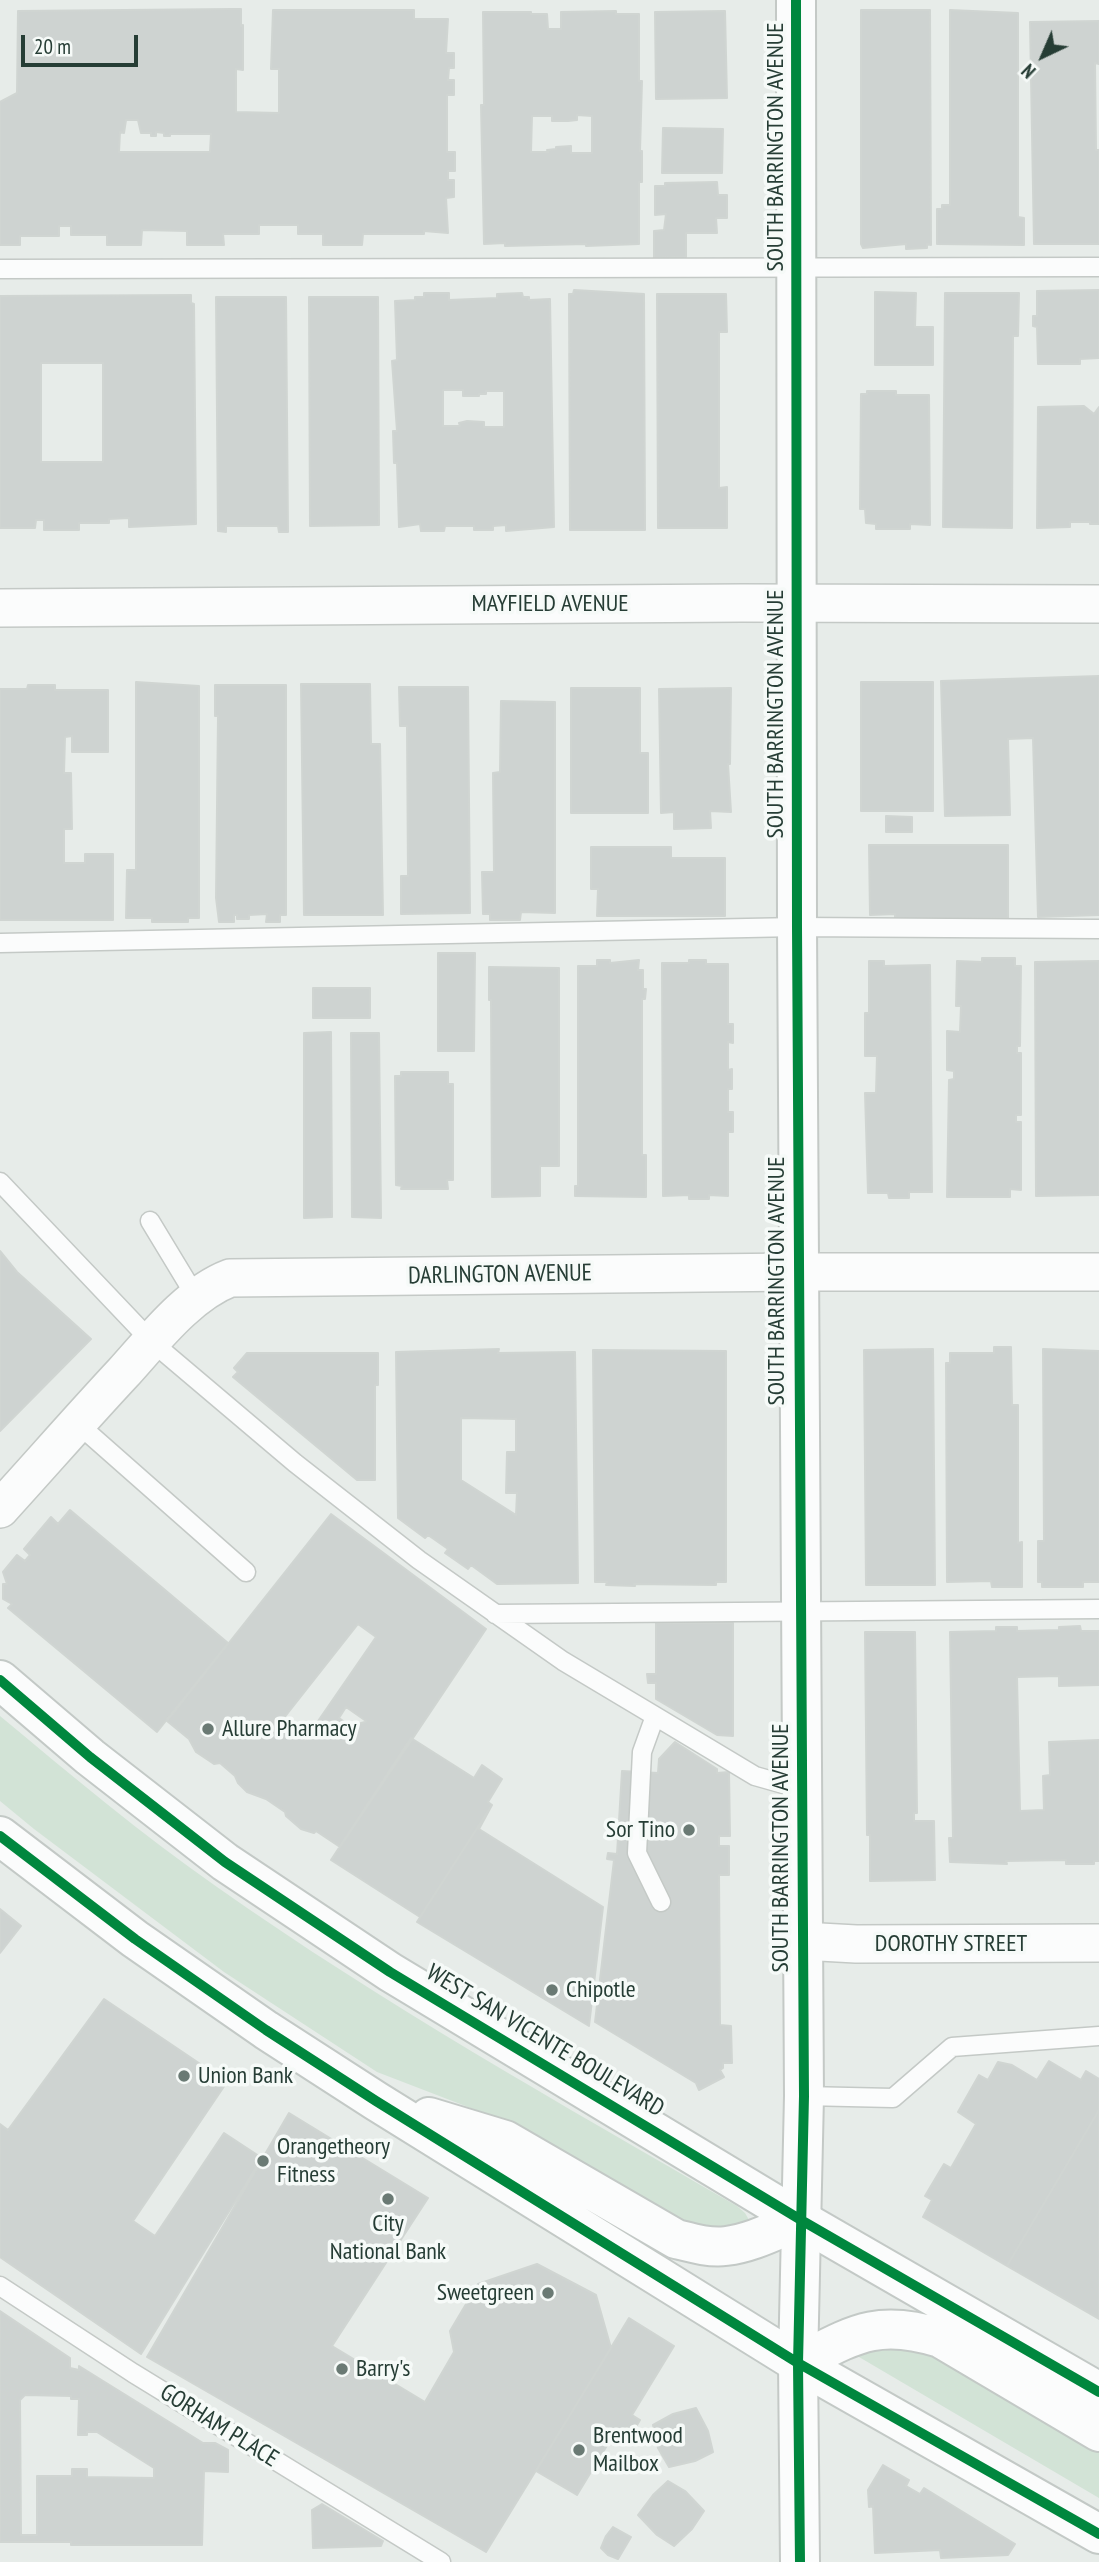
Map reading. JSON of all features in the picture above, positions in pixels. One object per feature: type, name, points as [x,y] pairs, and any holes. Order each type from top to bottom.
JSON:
[{"type":"main road","name":"SOUTH BARRINGTON AVENUE","points":[[796,0],[798,1272],[804,2096],[798,2363],[800,2562]]},
{"type":"main road","name":"WEST SAN VICENTE BOULEVARD","points":[[0,1680],[90,1757],[225,1862],[390,1972],[801,2220],[1099,2392]]},
{"type":"main road","points":[[0,1836],[135,1939],[376,2101],[798,2363],[1099,2534]]},
{"type":"main road","points":[[376,2101],[505,2140],[676,2239],[702,2245],[727,2246],[801,2220]]},
{"type":"main road","points":[[798,2363],[855,2333],[887,2328],[915,2330],[940,2338],[1099,2432]]},
{"type":"street","name":"MAYFIELD AVENUE","points":[[0,608],[1099,604]]},
{"type":"street","name":"DARLINGTON AVENUE","points":[[0,1509],[196,1297],[212,1285],[230,1278],[1099,1272]]},
{"type":"street","name":"DOROTHY STREET","points":[[802,1941],[856,1944],[1099,1943]]},
{"type":"lane","points":[[0,269],[1099,267]]},
{"type":"lane","points":[[0,943],[797,927],[1099,929]]},
{"type":"lane","points":[[0,1182],[152,1342],[295,1463],[419,1560],[563,1661],[755,1776],[801,1789]]},
{"type":"lane","points":[[150,1221],[196,1297]]},
{"type":"lane","points":[[77,1423],[246,1572]]},
{"type":"lane","points":[[495,1614],[1099,1609]]},
{"type":"lane","points":[[655,1716],[642,1752],[638,1853],[661,1902]]},
{"type":"lane","points":[[804,2096],[893,2098],[952,2047],[1099,2036]]},
{"type":"lane","name":"GORHAM PLACE","points":[[0,2286],[133,2373],[441,2562]]},
{"type":"green space","points":[[0,1716],[161,1846],[280,1930],[473,2052],[737,2206],[749,2220],[746,2225],[704,2231],[665,2218],[494,2117],[377,2072],[224,1972],[0,1801]]},
{"type":"green space","points":[[906,2340],[1099,2445],[1099,2498],[859,2357],[859,2346]]},
{"type":"building","points":[[241,9],[243,70],[236,69],[236,112],[279,113],[279,69],[271,69],[273,10],[414,10],[414,19],[448,19],[446,53],[454,53],[454,68],[449,68],[448,80],[454,80],[454,95],[447,95],[447,152],[455,152],[455,171],[448,171],[448,180],[454,180],[454,197],[446,198],[448,233],[424,231],[424,234],[363,234],[362,245],[323,245],[323,234],[298,234],[298,225],[259,225],[259,234],[223,234],[224,245],[187,245],[187,231],[142,230],[141,245],[107,245],[107,235],[71,235],[71,226],[59,226],[59,236],[20,236],[20,245],[0,245],[0,102],[17,93],[18,11]],"holes":[[[126,120],[138,120],[141,133],[151,133],[151,136],[156,136],[156,132],[164,133],[164,136],[211,134],[210,152],[119,152],[120,132],[124,133]]]},
{"type":"building","points":[[861,10],[930,10],[931,245],[927,244],[927,248],[906,249],[906,244],[863,248],[861,244]]},
{"type":"building","points":[[950,10],[1018,13],[1018,217],[1024,218],[1024,245],[937,244],[937,209],[942,209],[942,205],[950,205]]},
{"type":"building","points":[[616,11],[616,14],[639,14],[642,182],[639,182],[639,244],[484,244],[481,105],[484,105],[483,12],[547,14],[548,29],[561,29],[561,12]],"holes":[[[577,115],[592,116],[592,153],[571,153],[571,146],[556,147],[547,150],[548,152],[531,152],[532,116],[552,116],[552,121],[577,120]]]},
{"type":"building","points":[[725,11],[727,98],[656,99],[655,12]]},
{"type":"building","points":[[1099,21],[1099,64],[1095,63],[1099,244],[1034,244],[1030,22]]},
{"type":"building","points":[[663,128],[723,129],[722,173],[662,173]]},
{"type":"building","points":[[717,182],[718,195],[727,195],[727,218],[716,218],[717,233],[686,233],[686,257],[654,258],[654,231],[664,230],[666,214],[655,215],[655,186],[665,186],[665,183]]},
{"type":"building","points":[[574,290],[644,294],[645,530],[570,530],[569,294],[573,294]]},
{"type":"building","points":[[1099,290],[1099,358],[1080,359],[1080,364],[1038,364],[1037,327],[1033,326],[1033,316],[1037,316],[1037,291]]},
{"type":"building","points":[[875,292],[916,293],[915,327],[933,327],[933,365],[875,365]]},
{"type":"building","points":[[424,293],[449,293],[449,300],[497,298],[497,294],[522,293],[523,297],[529,297],[529,300],[550,299],[554,527],[506,531],[506,525],[493,526],[493,530],[474,530],[474,526],[445,526],[444,531],[421,531],[420,524],[399,527],[393,431],[397,431],[392,361],[397,360],[395,301],[424,297]],"holes":[[[443,390],[463,390],[463,396],[479,396],[486,394],[486,391],[504,391],[504,427],[484,427],[484,422],[467,421],[459,423],[460,426],[443,426]]]},
{"type":"building","points":[[945,293],[1019,293],[1018,336],[1013,336],[1012,528],[943,527]]},
{"type":"building","points":[[657,294],[726,294],[727,332],[719,332],[719,488],[727,487],[727,528],[658,528]]},
{"type":"building","points":[[191,295],[191,303],[194,304],[196,524],[129,527],[129,518],[109,519],[109,523],[79,523],[79,530],[44,530],[44,520],[36,520],[35,528],[0,528],[0,296]],"holes":[[[41,363],[103,363],[103,462],[41,462]]]},
{"type":"building","points":[[216,297],[286,297],[288,532],[279,532],[278,526],[226,526],[226,532],[218,531]]},
{"type":"building","points":[[309,297],[378,297],[379,525],[310,526]]},
{"type":"building","points":[[867,391],[896,391],[896,395],[929,395],[930,525],[910,524],[910,529],[876,529],[876,524],[866,523],[865,509],[860,509],[861,394],[867,394]]},
{"type":"building","points":[[1084,406],[1094,414],[1099,407],[1099,524],[1070,522],[1070,527],[1037,528],[1038,407]]},
{"type":"building","points":[[1099,676],[1099,915],[1038,917],[1033,738],[1008,739],[1010,815],[945,816],[941,681]]},
{"type":"building","points":[[136,682],[199,686],[199,918],[188,918],[188,922],[152,922],[152,918],[126,918],[127,870],[136,870]]},
{"type":"building","points":[[861,682],[933,682],[933,811],[861,811]]},
{"type":"building","points":[[301,684],[370,684],[371,744],[380,744],[383,915],[304,915]]},
{"type":"building","points":[[28,685],[55,685],[55,690],[108,690],[108,752],[72,752],[72,736],[65,737],[64,773],[71,773],[72,829],[64,829],[64,863],[85,863],[85,854],[113,854],[113,920],[0,920],[0,689],[27,689]]},
{"type":"building","points":[[215,685],[286,685],[286,915],[280,915],[280,922],[266,922],[267,914],[249,915],[249,919],[237,919],[237,915],[234,915],[234,922],[219,922],[216,898],[218,716],[215,716]]},
{"type":"building","points":[[399,687],[468,687],[470,913],[401,914],[401,876],[408,876],[407,726],[400,726]]},
{"type":"building","points":[[571,688],[640,688],[640,753],[648,753],[648,813],[571,813]]},
{"type":"building","points":[[731,688],[728,764],[731,812],[710,811],[711,828],[674,829],[674,812],[661,813],[659,689]]},
{"type":"building","points":[[501,701],[555,702],[555,913],[521,912],[520,920],[490,920],[490,914],[483,914],[482,872],[494,872],[493,773],[500,772]]},
{"type":"building","points":[[886,816],[912,817],[912,832],[886,832]]},
{"type":"building","points":[[869,845],[1008,845],[1008,918],[895,918],[895,914],[870,915]]},
{"type":"building","points":[[591,847],[671,847],[671,858],[725,858],[725,916],[597,916],[598,889],[591,889]]},
{"type":"building","points":[[438,953],[475,953],[474,1051],[438,1051]]},
{"type":"building","points":[[982,958],[1015,958],[1015,966],[1021,966],[1020,1046],[1017,1046],[1017,1053],[1021,1053],[1021,1115],[1016,1115],[1016,1122],[1021,1122],[1021,1190],[1010,1189],[1010,1197],[947,1197],[949,1080],[954,1079],[954,1071],[947,1070],[947,1031],[960,1032],[961,1006],[956,1006],[957,961],[982,962]]},
{"type":"building","points":[[597,960],[610,960],[610,963],[639,960],[638,970],[643,970],[643,989],[646,989],[645,999],[642,999],[642,1155],[646,1155],[646,1197],[575,1196],[575,1186],[578,1186],[578,966],[597,966]]},
{"type":"building","points":[[689,960],[706,960],[706,964],[728,964],[728,1024],[733,1024],[733,1043],[728,1042],[728,1070],[732,1069],[732,1089],[728,1089],[728,1112],[733,1112],[733,1132],[728,1132],[728,1196],[709,1195],[709,1199],[689,1199],[689,1195],[663,1196],[662,963],[689,963]]},
{"type":"building","points":[[869,961],[884,961],[884,966],[930,965],[932,1192],[909,1192],[909,1198],[889,1198],[888,1193],[868,1193],[865,1093],[876,1093],[877,1056],[865,1056],[865,1013],[869,1013]]},
{"type":"building","points":[[1099,961],[1099,1195],[1036,1196],[1035,962]]},
{"type":"building","points":[[489,967],[559,968],[559,1166],[540,1166],[540,1196],[492,1197]]},
{"type":"building","points":[[313,988],[370,988],[370,1018],[313,1018]]},
{"type":"building","points":[[331,1032],[332,1217],[304,1218],[304,1033]]},
{"type":"building","points":[[351,1033],[379,1033],[381,1218],[352,1217]]},
{"type":"building","points":[[401,1072],[448,1072],[448,1084],[453,1084],[453,1180],[447,1180],[448,1189],[401,1189],[402,1186],[396,1185],[395,1076],[401,1076]]},
{"type":"building","points":[[0,1251],[17,1272],[91,1339],[0,1431]]},
{"type":"building","points":[[994,1347],[1011,1347],[1012,1405],[1018,1405],[1018,1543],[1022,1542],[1022,1587],[992,1587],[991,1581],[947,1582],[946,1363],[950,1363],[950,1353],[994,1353]]},
{"type":"building","points":[[499,1349],[498,1353],[575,1352],[578,1583],[497,1584],[471,1565],[468,1569],[445,1553],[448,1549],[428,1535],[425,1538],[398,1518],[396,1352]],"holes":[[[461,1418],[516,1419],[516,1452],[507,1452],[506,1493],[517,1493],[516,1515],[461,1480]]]},
{"type":"building","points":[[933,1349],[935,1585],[866,1585],[864,1350]]},
{"type":"building","points":[[1043,1349],[1099,1351],[1099,1582],[1083,1582],[1083,1587],[1042,1587],[1042,1582],[1038,1582],[1038,1541],[1044,1541]]},
{"type":"building","points":[[593,1350],[726,1351],[726,1582],[716,1582],[716,1585],[634,1584],[635,1586],[595,1582]]},
{"type":"building","points":[[247,1353],[378,1353],[378,1385],[375,1385],[375,1480],[357,1480],[233,1377],[238,1372],[234,1368]]},
{"type":"building","points":[[70,1510],[228,1643],[157,1732],[8,1608],[12,1604],[3,1599],[3,1584],[7,1584],[3,1572],[17,1555],[25,1561],[30,1555],[24,1549],[51,1517],[58,1524]]},
{"type":"building","points":[[331,1514],[486,1629],[340,1847],[316,1831],[314,1833],[301,1829],[285,1812],[266,1799],[247,1792],[235,1776],[220,1763],[214,1764],[196,1752],[189,1739],[167,1721]],"holes":[[[358,1624],[376,1637],[305,1740],[280,1723]],[[346,1707],[366,1721],[350,1726],[339,1718]]]},
{"type":"building","points":[[656,1623],[733,1623],[733,1736],[717,1735],[656,1699],[656,1683],[648,1683],[647,1674],[656,1674]]},
{"type":"building","points":[[1080,1626],[1081,1631],[1099,1631],[1099,1685],[1059,1686],[1059,1676],[1017,1677],[1020,1811],[1044,1810],[1043,1776],[1050,1775],[1049,1742],[1099,1740],[1099,1861],[1094,1861],[1094,1864],[1066,1864],[1066,1860],[1006,1861],[1007,1864],[950,1862],[949,1838],[953,1838],[950,1632],[996,1631],[996,1627],[1017,1627],[1017,1631],[1059,1630],[1059,1627]]},
{"type":"building","points":[[865,1632],[915,1632],[917,1813],[914,1813],[914,1821],[934,1821],[935,1880],[870,1881]]},
{"type":"building","points":[[411,1738],[474,1778],[482,1765],[502,1779],[488,1802],[492,1805],[420,1917],[331,1860]]},
{"type":"building","points":[[675,1742],[717,1769],[717,1773],[729,1772],[730,1836],[719,1836],[719,1846],[729,1846],[729,1875],[719,1875],[720,2025],[731,2026],[732,2063],[723,2063],[720,2070],[724,2077],[699,2090],[696,2083],[595,2022],[614,1860],[607,1859],[608,1853],[617,1854],[622,1771],[658,1773],[659,1759]]},
{"type":"building","points":[[492,1805],[479,1829],[603,1907],[589,2026],[417,1922]]},
{"type":"building","points":[[0,1909],[21,1926],[0,1953]]},
{"type":"building","points":[[104,1999],[227,2082],[133,2221],[155,2236],[224,2133],[262,2158],[141,2354],[0,2257],[0,2124],[8,2130]]},
{"type":"building","points":[[1049,2061],[1081,2080],[1086,2071],[1099,2079],[1099,2110],[1007,2266],[923,2217],[932,2200],[925,2196],[944,2164],[951,2168],[976,2124],[958,2112],[979,2075],[988,2080],[998,2062],[1012,2065],[1037,2080]]},
{"type":"building","points":[[1099,2110],[1099,2319],[1007,2266]]},
{"type":"building","points":[[289,2113],[428,2198],[332,2346],[425,2402],[454,2352],[450,2331],[478,2284],[537,2264],[596,2295],[611,2348],[486,2552],[147,2357]]},
{"type":"building","points":[[0,2311],[70,2358],[70,2368],[79,2370],[79,2366],[203,2443],[215,2443],[228,2450],[228,2472],[204,2471],[202,2545],[0,2542]],"holes":[[[25,2395],[71,2396],[71,2399],[79,2399],[78,2435],[97,2432],[154,2468],[154,2478],[87,2477],[87,2469],[72,2469],[72,2476],[37,2476],[37,2535],[21,2535],[20,2400]]]},
{"type":"building","points":[[629,2318],[674,2346],[632,2415],[640,2420],[627,2442],[614,2434],[577,2495],[536,2471]]},
{"type":"building","points":[[696,2408],[708,2431],[713,2452],[695,2461],[669,2467],[658,2448],[653,2425],[673,2414]]},
{"type":"building","points":[[883,2465],[909,2480],[906,2486],[920,2494],[924,2488],[1015,2544],[1008,2555],[941,2558],[940,2550],[875,2553],[873,2506],[869,2507],[868,2490]]},
{"type":"building","points":[[668,2481],[685,2491],[704,2511],[692,2529],[674,2546],[657,2535],[638,2515]]},
{"type":"building","points":[[322,2504],[383,2541],[381,2546],[313,2548],[312,2510]]},
{"type":"building","points":[[613,2527],[631,2537],[618,2559],[601,2548]]},
{"type":"cycle path","points":[[796,0],[797,927],[804,2096],[798,2363],[800,2562]]},
{"type":"cycle path","points":[[0,1680],[90,1757],[225,1862],[390,1972],[801,2220],[1099,2392]]},
{"type":"cycle path","points":[[0,1836],[135,1939],[266,2030],[376,2101],[798,2363],[1099,2534]]},
{"type":"place","name":"Allure Pharmacy","points":[[208,1729]]},
{"type":"place","name":"Sor Tino","points":[[689,1830]]},
{"type":"place","name":"Chipotle","points":[[552,1990]]},
{"type":"place","name":"Union Bank","points":[[184,2076]]},
{"type":"place","name":"Orangetheory Fitness","points":[[263,2161]]},
{"type":"place","name":"City National Bank","points":[[388,2199]]},
{"type":"place","name":"Sweetgreen","points":[[548,2293]]},
{"type":"place","name":"Barry's","points":[[342,2369]]},
{"type":"place","name":"Brentwood Mailbox","points":[[579,2450]]}]
